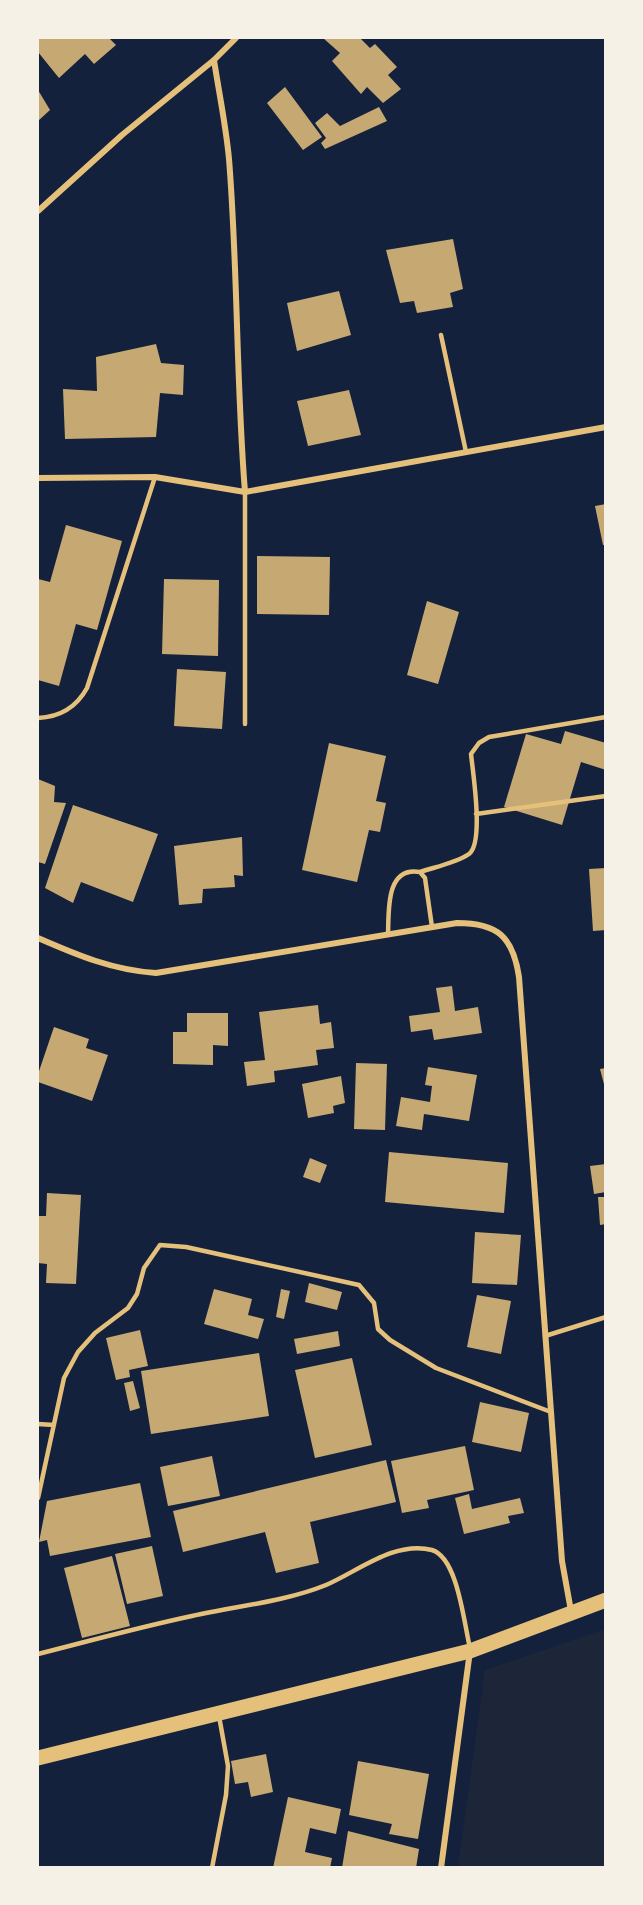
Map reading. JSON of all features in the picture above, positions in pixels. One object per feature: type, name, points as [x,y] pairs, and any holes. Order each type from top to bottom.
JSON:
[{"type":"main road","points":[[38,1758],[470,1651],[571,1611],[606,1600]]},
{"type":"street","points":[[38,211],[122,135],[214,60],[236,38]]},
{"type":"street","points":[[214,60],[229,157],[236,262],[238,411],[245,492]]},
{"type":"street","points":[[38,478],[155,477],[245,492],[606,427]]},
{"type":"street","points":[[38,938],[96,963],[126,971],[156,973],[432,927],[477,923],[491,928],[504,937],[513,948],[517,962],[562,1561],[571,1611]]},
{"type":"street","points":[[441,1868],[470,1651]]},
{"type":"lane","points":[[441,335],[466,452]]},
{"type":"lane","points":[[38,718],[55,717],[79,702],[87,688],[155,477]]},
{"type":"lane","points":[[245,492],[245,724]]},
{"type":"lane","points":[[388,935],[389,900],[393,885],[400,876],[412,870],[420,872],[469,855],[475,847],[476,814],[471,754],[479,743],[489,737],[606,717]]},
{"type":"lane","points":[[476,814],[606,796]]},
{"type":"lane","points":[[420,872],[425,878],[432,927]]},
{"type":"lane","points":[[38,1498],[64,1378],[78,1352],[95,1333],[128,1308],[137,1294],[144,1268],[160,1245],[186,1247],[359,1285],[374,1303],[378,1329],[400,1346],[436,1368],[551,1412]]},
{"type":"lane","points":[[545,1336],[606,1317]]},
{"type":"lane","points":[[38,1424],[54,1425]]},
{"type":"lane","points":[[38,1654],[190,1616],[301,1594],[326,1585],[394,1552],[416,1549],[432,1550],[445,1557],[454,1579],[470,1651]]},
{"type":"lane","points":[[212,1868],[226,1795],[228,1766],[219,1713]]},
{"type":"shaded area","points":[[605,1629],[605,1867],[458,1867],[485,1670]]},
{"type":"building","points":[[38,38],[109,38],[116,45],[94,64],[85,54],[59,78],[38,52]]},
{"type":"building","points":[[323,38],[360,38],[370,48],[375,44],[397,67],[388,75],[401,89],[383,103],[367,87],[361,94],[332,61],[340,53]]},
{"type":"building","points":[[285,87],[322,137],[303,150],[267,103]]},
{"type":"building","points":[[38,90],[50,110],[38,121]]},
{"type":"building","points":[[379,107],[387,121],[325,149],[321,143],[326,138],[315,123],[327,113],[340,126]]},
{"type":"building","points":[[453,239],[463,289],[450,293],[453,307],[417,313],[414,301],[400,303],[386,250]]},
{"type":"building","points":[[339,291],[351,335],[297,351],[287,303]]},
{"type":"building","points":[[156,344],[161,363],[184,365],[183,395],[160,393],[156,437],[65,439],[63,389],[97,391],[96,357]]},
{"type":"building","points":[[349,390],[361,435],[308,446],[297,401]]},
{"type":"building","points":[[606,504],[606,545],[603,545],[595,506]]},
{"type":"building","points":[[66,525],[122,541],[97,630],[76,624],[59,686],[38,680],[38,579],[50,582]]},
{"type":"building","points":[[257,556],[330,557],[329,615],[257,614]]},
{"type":"building","points":[[164,579],[219,580],[218,656],[162,654]]},
{"type":"building","points":[[427,601],[459,612],[438,684],[407,675]]},
{"type":"building","points":[[177,669],[226,672],[222,729],[174,726]]},
{"type":"building","points":[[565,731],[606,743],[606,770],[581,762],[562,825],[504,807],[526,734],[561,744]]},
{"type":"building","points":[[329,743],[386,756],[376,801],[386,803],[380,832],[369,830],[357,882],[302,870]]},
{"type":"building","points":[[38,779],[55,786],[54,802],[66,803],[45,864],[38,862]]},
{"type":"building","points":[[73,805],[158,834],[133,902],[81,882],[73,903],[45,888]]},
{"type":"building","points":[[242,837],[243,876],[234,875],[235,887],[203,889],[202,903],[179,905],[174,846]]},
{"type":"building","points":[[606,868],[606,930],[593,931],[589,869]]},
{"type":"building","points":[[452,986],[455,1011],[478,1007],[482,1033],[434,1040],[432,1029],[411,1032],[409,1016],[440,1012],[436,988]]},
{"type":"building","points":[[318,1005],[320,1024],[331,1022],[334,1048],[316,1050],[318,1065],[274,1071],[275,1082],[247,1086],[244,1062],[265,1060],[259,1012]]},
{"type":"building","points":[[187,1013],[228,1013],[228,1046],[213,1045],[213,1065],[173,1064],[173,1032],[187,1032]]},
{"type":"building","points":[[54,1027],[89,1039],[86,1048],[108,1055],[92,1101],[38,1082],[38,1074]]},
{"type":"building","points":[[356,1063],[387,1064],[385,1130],[354,1129]]},
{"type":"building","points":[[428,1067],[477,1075],[469,1121],[424,1114],[422,1130],[396,1126],[401,1097],[430,1102],[432,1086],[425,1085]]},
{"type":"building","points":[[606,1068],[606,1088],[605,1088],[600,1069]]},
{"type":"building","points":[[341,1076],[345,1103],[333,1106],[334,1113],[308,1118],[302,1084]]},
{"type":"building","points":[[389,1152],[508,1163],[504,1213],[385,1202]]},
{"type":"building","points":[[310,1158],[327,1165],[320,1183],[303,1177]]},
{"type":"building","points":[[606,1164],[606,1192],[594,1194],[590,1166]]},
{"type":"building","points":[[47,1193],[81,1195],[76,1284],[46,1283],[47,1264],[38,1263],[38,1216],[46,1216]]},
{"type":"building","points":[[598,1197],[606,1197],[606,1224],[600,1225]]},
{"type":"building","points":[[475,1232],[521,1235],[517,1285],[472,1283]]},
{"type":"building","points":[[309,1283],[342,1292],[337,1310],[305,1302]]},
{"type":"building","points":[[214,1289],[252,1299],[248,1315],[264,1319],[258,1339],[204,1324]]},
{"type":"building","points":[[281,1289],[290,1291],[284,1319],[276,1317]]},
{"type":"building","points":[[477,1295],[511,1301],[501,1354],[467,1347]]},
{"type":"building","points":[[140,1330],[148,1366],[129,1370],[130,1377],[116,1380],[106,1338]]},
{"type":"building","points":[[338,1331],[340,1346],[297,1354],[294,1339]]},
{"type":"building","points":[[259,1353],[269,1416],[151,1434],[141,1371]]},
{"type":"building","points":[[352,1358],[372,1445],[315,1458],[295,1370]]},
{"type":"building","points":[[133,1381],[140,1408],[130,1411],[124,1383]]},
{"type":"building","points":[[480,1402],[529,1413],[521,1452],[472,1442]]},
{"type":"building","points":[[465,1446],[474,1490],[427,1500],[429,1508],[402,1513],[391,1461]]},
{"type":"building","points":[[212,1456],[220,1496],[168,1506],[160,1467]]},
{"type":"building","points":[[386,1460],[396,1502],[310,1522],[319,1563],[276,1573],[265,1532],[183,1552],[173,1511]]},
{"type":"building","points":[[140,1483],[151,1537],[50,1556],[47,1540],[39,1542],[47,1501]]},
{"type":"building","points":[[469,1494],[472,1509],[520,1498],[524,1513],[508,1516],[510,1523],[464,1534],[455,1498]]},
{"type":"building","points":[[152,1546],[163,1596],[127,1604],[115,1554]]},
{"type":"building","points":[[112,1556],[130,1626],[82,1638],[64,1568]]},
{"type":"building","points":[[266,1754],[273,1792],[251,1797],[248,1782],[235,1784],[231,1761]]},
{"type":"building","points":[[358,1761],[429,1774],[418,1839],[389,1834],[392,1824],[349,1815]]},
{"type":"building","points":[[288,1797],[341,1809],[336,1834],[310,1828],[305,1852],[332,1858],[330,1868],[273,1868]]},
{"type":"building","points":[[348,1831],[419,1849],[416,1868],[342,1868]]}]
